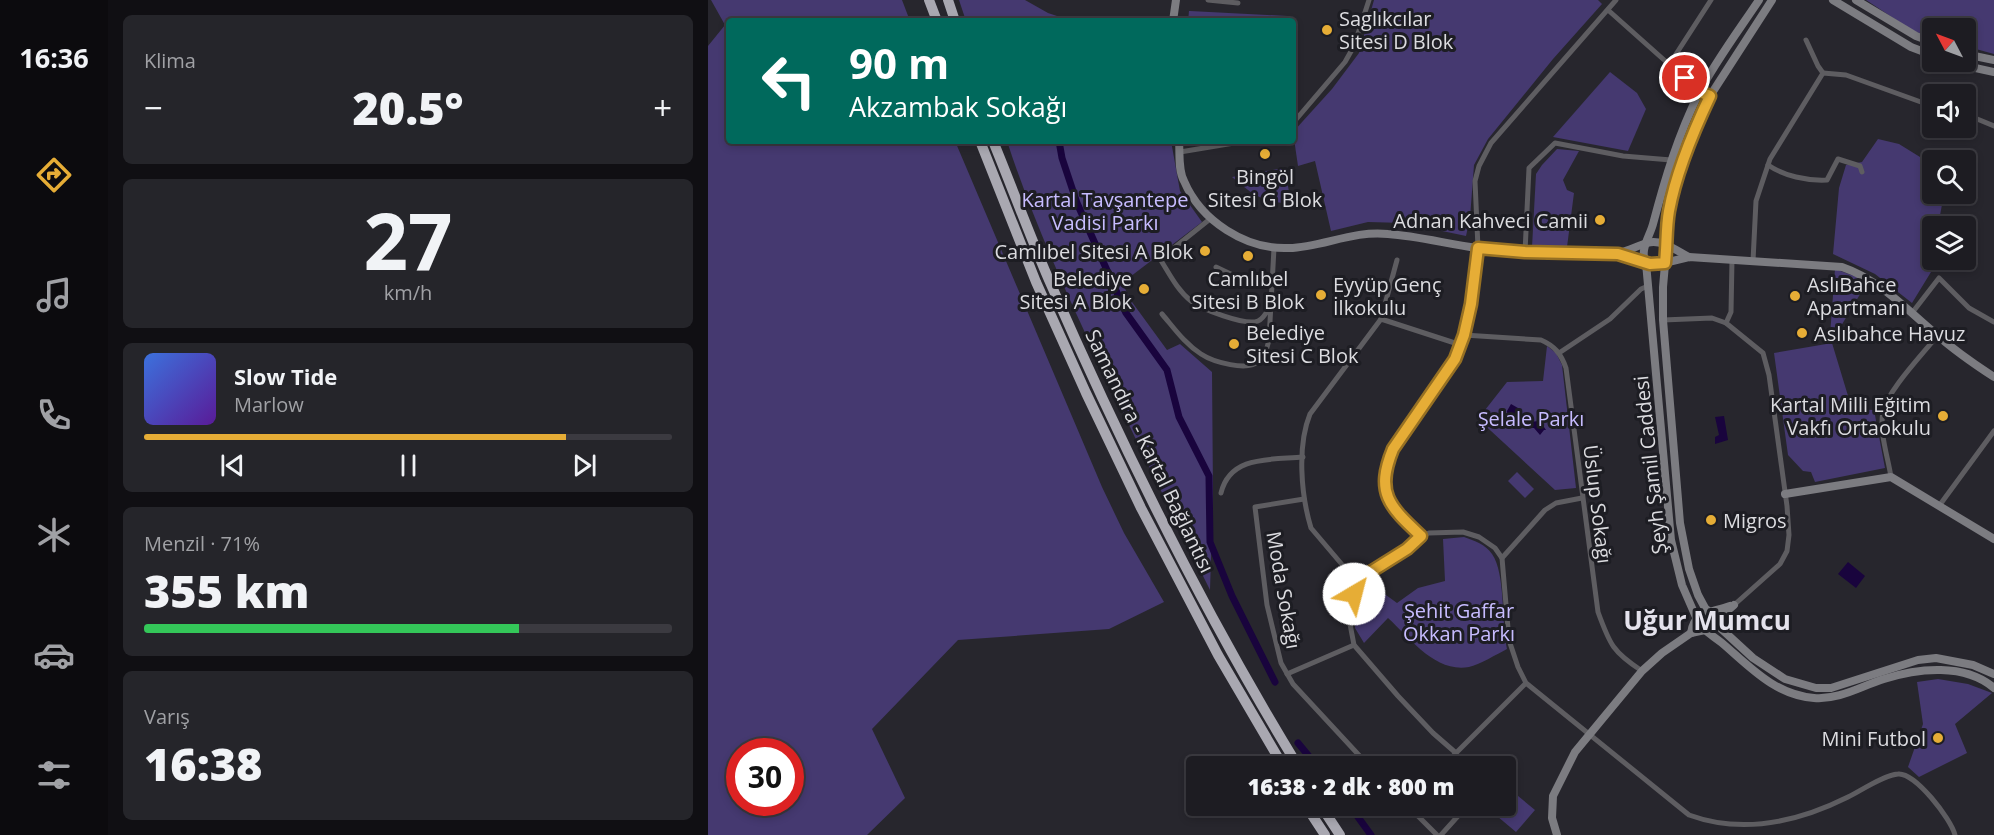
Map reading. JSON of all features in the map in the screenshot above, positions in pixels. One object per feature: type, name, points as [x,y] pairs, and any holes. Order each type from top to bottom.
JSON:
[{"type":"highway","points":[[922,0],[929,18]]},
{"type":"highway","points":[[929,0],[936,18]]},
{"type":"highway","points":[[941,0],[947,18]]},
{"type":"highway","points":[[948,0],[954,18]]},
{"type":"highway","name":"Samandıra - Kartal Bağlantısı","points":[[981,144],[1036,282],[1131,487],[1218,655],[1277,756]]},
{"type":"highway","name":"Samandıra - Kartal Bağlantısı","points":[[994,144],[1048,278],[1116,428],[1221,633],[1292,756]]},
{"type":"highway","points":[[1313,816],[1325,835]]},
{"type":"highway","points":[[1328,816],[1340,835]]},
{"type":"street","points":[[1173,18],[1176,0]]},
{"type":"street","points":[[1208,0],[1238,3]]},
{"type":"street","points":[[1296,119],[1345,62],[1354,46],[1369,0]]},
{"type":"street","points":[[1421,536],[1390,503],[1384,483],[1386,466],[1393,449],[1455,359],[1461,345],[1471,304],[1478,248],[1476,181],[1479,166],[1491,143],[1616,0]]},
{"type":"street","points":[[1670,65],[1711,0]]},
{"type":"street","name":"Şeyh Şamil Caddesi","points":[[1759,0],[1700,92],[1671,160],[1643,254],[1646,263],[1671,540],[1682,585],[1696,618],[1705,630],[1756,674],[1794,694],[1815,698],[1835,697],[1885,679],[1932,670],[1956,671],[1987,682],[1994,688]]},
{"type":"street","name":"Şeyh Şamil Caddesi","points":[[1772,0],[1710,96],[1679,172],[1670,208],[1663,320],[1680,523],[1695,588],[1705,608],[1716,622],[1753,658],[1785,679],[1816,688],[1831,688],[1918,660],[1936,658],[1972,665],[1994,674]]},
{"type":"street","points":[[1833,0],[1911,47],[1922,51]]},
{"type":"street","points":[[1856,0],[1922,38]]},
{"type":"street","points":[[1608,10],[1700,92],[1710,96]]},
{"type":"street","points":[[1806,40],[1823,73],[1846,75],[1922,102]]},
{"type":"street","points":[[1976,56],[1994,60]]},
{"type":"street","points":[[1976,68],[1994,72]]},
{"type":"street","points":[[1753,261],[1756,201],[1768,165],[1823,73]]},
{"type":"street","points":[[1976,119],[1994,126]]},
{"type":"street","points":[[1525,252],[1529,168],[1555,143],[1623,156],[1671,160]]},
{"type":"street","points":[[1179,144],[1183,180],[1196,201],[1210,219],[1256,244],[1274,248],[1291,248],[1358,235],[1387,233],[1478,248],[1525,252],[1618,254],[1656,264],[1689,257],[1842,267],[1872,282],[1937,336],[1994,377]]},
{"type":"street","points":[[1180,152],[1228,144]]},
{"type":"street","points":[[1768,165],[1777,171],[1818,180],[1827,180],[1838,159],[1860,166],[1863,172]]},
{"type":"street","points":[[1210,219],[1161,259],[1175,283],[1190,300],[1202,308],[1247,322],[1258,321],[1270,306]]},
{"type":"street","points":[[1618,254],[1647,242],[1666,245],[1689,257]]},
{"type":"street","points":[[1162,314],[1182,339],[1203,355],[1241,366],[1252,366],[1259,362],[1269,340],[1274,248]]},
{"type":"street","points":[[1397,260],[1381,319],[1310,414],[1305,427],[1304,499],[1311,528],[1356,581],[1350,624],[1354,645],[1398,696],[1433,733],[1456,753]]},
{"type":"street","points":[[1726,323],[1731,312],[1732,260]]},
{"type":"street","points":[[1216,267],[1237,277],[1272,280]]},
{"type":"street","points":[[1912,313],[1938,278],[1969,308],[1994,322]]},
{"type":"street","points":[[1464,335],[1541,340],[1550,344],[1559,353],[1610,319],[1638,292],[1648,286]]},
{"type":"street","points":[[1556,835],[1552,818],[1553,796],[1575,752],[1642,671],[1662,653],[1691,633],[1705,630],[1716,622],[1780,564],[1787,551],[1789,535],[1785,494],[1769,375],[1763,353],[1726,323],[1712,318],[1663,320]]},
{"type":"street","points":[[1381,319],[1461,345]]},
{"type":"street","points":[[1891,477],[1883,411],[1894,389],[1937,336]]},
{"type":"street","name":"Üslup Sokağı","points":[[1559,353],[1566,368],[1598,612],[1616,652],[1642,671]]},
{"type":"street","points":[[1940,506],[1994,431]]},
{"type":"street","points":[[1221,493],[1227,476],[1234,469],[1253,461],[1303,457]]},
{"type":"street","points":[[1785,494],[1891,477],[1994,539]]},
{"type":"street","points":[[1502,558],[1545,510],[1556,503],[1582,498]]},
{"type":"street","name":"Moda Sokağı","points":[[1304,499],[1255,507],[1267,605],[1281,663],[1293,684],[1360,756]]},
{"type":"street","points":[[1356,581],[1407,549],[1421,536],[1446,531],[1463,532],[1479,537],[1495,548],[1502,558],[1509,640],[1526,683],[1689,815],[1729,825],[1766,825],[1795,820],[1845,799],[1891,775],[1900,773],[1909,775],[1943,813],[1953,828],[1954,835]]},
{"type":"street","points":[[1691,633],[1696,618],[1703,613],[1711,613],[1734,605]]},
{"type":"street","points":[[1287,674],[1354,645]]},
{"type":"street","points":[[1453,756],[1526,683]]},
{"type":"street","points":[[1419,816],[1439,835],[1457,816]]},
{"type":"green space","points":[[711,0],[902,0],[909,18],[726,18],[726,144],[956,144],[1102,487],[1124,533],[1164,602],[1109,629],[958,640],[872,729],[905,798],[867,835],[708,835],[708,46],[725,25]]},
{"type":"green space","points":[[959,0],[1025,0],[1048,13],[1063,18],[965,18]]},
{"type":"green space","points":[[1374,0],[1598,0],[1602,4],[1553,59],[1488,139],[1474,165],[1470,218],[1466,236],[1404,223],[1368,222],[1331,231],[1315,161],[1298,166],[1295,144],[1296,129],[1332,89],[1359,53]]},
{"type":"green space","points":[[1866,0],[1994,0],[1994,54],[1976,49],[1976,18],[1922,18],[1922,34],[1913,31]]},
{"type":"green space","points":[[1189,11],[1288,16],[1288,18],[1188,18]]},
{"type":"green space","points":[[1610,72],[1637,93],[1646,109],[1628,151],[1553,137]]},
{"type":"green space","points":[[1878,139],[1899,144],[1922,158],[1922,204],[1942,204],[1940,216],[1922,216],[1922,270],[1935,270],[1931,272],[1912,303],[1875,274],[1833,254],[1839,188],[1846,165],[1862,162]]},
{"type":"green space","name":"Kartal Tavşantepe Vadisi Parkı","points":[[1008,144],[1172,144],[1180,191],[1202,222],[1122,283],[1132,302],[1167,350],[1180,344],[1212,372],[1213,494],[1210,590],[1064,287],[1028,200]]},
{"type":"green space","points":[[1557,149],[1579,151],[1563,180],[1567,190],[1574,193],[1567,247],[1532,247],[1536,174]]},
{"type":"green space","points":[[1284,168],[1290,196],[1285,203],[1262,198],[1250,192],[1232,177]]},
{"type":"green space","points":[[1835,269],[1868,281],[1838,331],[1830,335]]},
{"type":"green space","points":[[1832,343],[1852,409],[1874,410],[1885,468],[1815,482],[1811,472],[1803,471],[1788,455],[1774,353]]},
{"type":"green space","name":"Şelale Parkı","points":[[1547,346],[1556,353],[1562,365],[1576,488],[1555,490],[1478,419],[1507,382],[1543,381]]},
{"type":"green space","points":[[1517,472],[1534,489],[1525,498],[1508,481]]},
{"type":"green space","name":"Şehit Gaffar Okkan Parkı","points":[[1464,537],[1480,543],[1492,554],[1496,563],[1501,586],[1507,649],[1469,667],[1445,665],[1414,644],[1388,618],[1364,643],[1355,628],[1362,588],[1368,582],[1397,603],[1418,588],[1445,581],[1443,539]]},
{"type":"green space","points":[[1938,679],[1968,684],[1992,693],[1955,724],[1967,753],[1919,777],[1908,767],[1923,724],[1917,682]]},
{"type":"green space","points":[[1516,794],[1535,810],[1516,832],[1497,816],[1516,816]]},
{"type":"shaded area","points":[[1511,404],[1518,408],[1515,413],[1517,419],[1527,422],[1540,421],[1546,430],[1540,435],[1534,428],[1512,427],[1507,411]]},
{"type":"shaded area","points":[[1724,416],[1728,440],[1715,444],[1715,437],[1719,435],[1715,417]]},
{"type":"shaded area","points":[[1848,562],[1865,576],[1856,588],[1838,574]]},
{"type":"waterway","points":[[1060,144],[1077,203],[1126,313],[1167,370],[1179,417],[1209,476],[1210,542],[1232,596],[1275,682]]},
{"type":"waterway","points":[[1298,743],[1309,756]]},
{"type":"waterway","points":[[1357,816],[1371,835]]},
{"type":"place","name":"Saglıkcılar Sitesi D Blok","points":[[1327,30]]},
{"type":"place","name":"Bingöl Sitesi G Blok","points":[[1265,154]]},
{"type":"place","name":"Adnan Kahveci Camii","points":[[1600,220]]},
{"type":"place","name":"Camlıbel Sitesi A Blok","points":[[1205,251]]},
{"type":"place","name":"Camlıbel Sitesi B Blok","points":[[1248,256]]},
{"type":"place","name":"Belediye Sitesi A Blok","points":[[1144,289]]},
{"type":"place","name":"Eyyüp Genç İlkokulu","points":[[1321,295]]},
{"type":"place","name":"AslıBahce Apartmanı","points":[[1795,296]]},
{"type":"place","name":"Aslıbahce Havuz","points":[[1802,333]]},
{"type":"place","name":"Belediye Sitesi C Blok","points":[[1234,344]]},
{"type":"place","name":"Kartal Milli Eğitim Vakfı Ortaokulu","points":[[1943,416]]},
{"type":"place","name":"Migros","points":[[1711,520]]},
{"type":"place","name":"Mini Futbol","points":[[1938,738]]},
{"type":"district","name":"Uğur Mumcu","points":[[1707,620]]},
{"type":"route","points":[[1354,594],[1356,581],[1407,549],[1421,536],[1390,503],[1384,483],[1386,466],[1393,449],[1455,359],[1464,335],[1471,304],[1478,248],[1525,252],[1618,254],[1650,264],[1665,263],[1667,226],[1679,172],[1710,96],[1700,92],[1685,78]]}]
